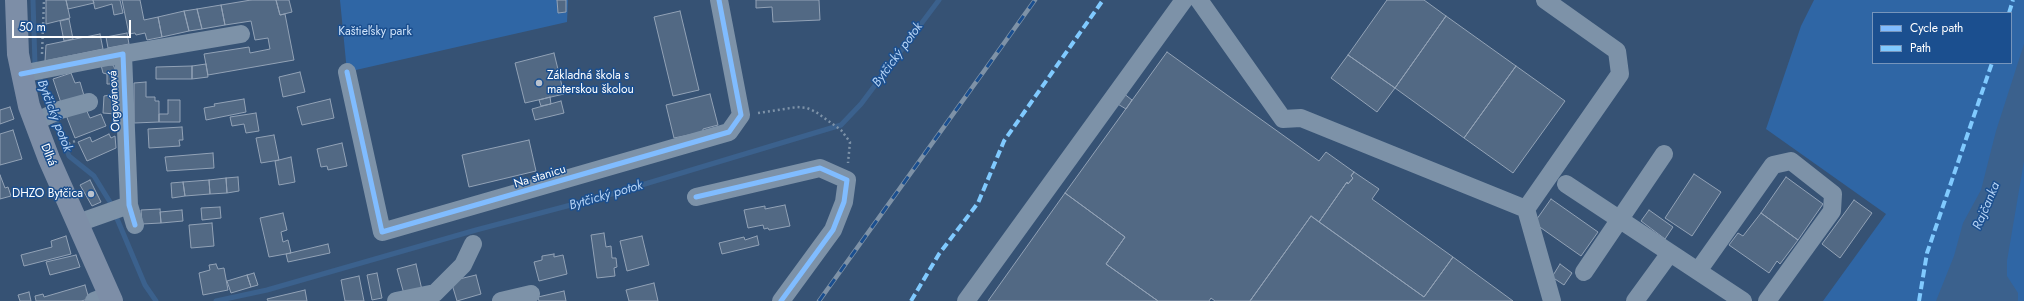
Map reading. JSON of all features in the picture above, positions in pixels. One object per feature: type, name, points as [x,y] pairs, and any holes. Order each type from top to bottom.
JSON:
[{"type":"main road","name":"Dlhá","points":[[16,0],[18,54],[35,71],[49,116],[53,166],[78,222],[105,299]]},
{"type":"street","points":[[719,0],[741,115]]},
{"type":"street","points":[[966,301],[1184,0]]},
{"type":"street","points":[[1199,0],[1283,119],[1301,118],[1526,209]]},
{"type":"street","points":[[1526,209],[1620,74],[1617,52],[1545,0]]},
{"type":"street","points":[[123,54],[241,34]]},
{"type":"street","name":"Orgovánová","points":[[35,71],[123,54],[118,209],[135,226]]},
{"type":"street","name":"Na stanicu","points":[[347,72],[382,232],[729,132],[741,115]]},
{"type":"street","points":[[49,116],[89,102]]},
{"type":"street","points":[[1584,272],[1664,154]]},
{"type":"street","points":[[1698,272],[1773,165],[1791,161],[1833,194],[1832,211],[1767,301]]},
{"type":"street","points":[[696,197],[820,168],[847,180],[844,202],[833,230],[781,301]]},
{"type":"street","points":[[1566,184],[1743,301]]},
{"type":"street","points":[[78,222],[118,209]]},
{"type":"street","points":[[1526,209],[1552,301]]},
{"type":"street","points":[[396,301],[435,292],[463,265],[473,244]]},
{"type":"street","points":[[1635,301],[1670,253]]},
{"type":"street","points":[[501,301],[531,294]]},
{"type":"path","points":[[35,71],[41,61],[44,0]]},
{"type":"path","points":[[741,115],[797,107],[807,108],[816,112],[841,130],[850,142],[847,180]]},
{"type":"path","points":[[63,146],[75,141]]},
{"type":"green space","name":"Kaštieľsky park","points":[[340,0],[568,0],[567,22],[347,72]]},
{"type":"green space","points":[[1814,0],[2024,0],[2024,301],[1823,301],[1886,214],[1766,129],[1801,26]]},
{"type":"water","name":"Rajčanka","points":[[2024,44],[2024,161],[2007,261],[2007,276],[2018,293],[2018,301],[1936,301],[1954,256],[1963,223],[1981,190],[1996,131]]},
{"type":"building","points":[[46,0],[66,0],[70,18],[46,24]]},
{"type":"building","points":[[66,0],[93,0],[94,3],[68,9]]},
{"type":"building","points":[[93,0],[120,0],[123,13],[114,15],[112,4],[95,9]]},
{"type":"building","points":[[122,0],[140,0],[144,20],[158,17],[162,37],[147,40],[145,33],[136,35],[135,33],[129,34]]},
{"type":"building","points":[[251,0],[276,0],[280,15],[285,14],[294,60],[208,75],[204,54],[249,47],[250,53],[270,49],[268,38],[255,40],[251,21],[225,25],[221,5]]},
{"type":"building","points":[[276,0],[289,0],[292,12],[280,15]]},
{"type":"building","points":[[557,0],[566,0],[566,12],[558,13]]},
{"type":"building","points":[[756,0],[819,0],[820,20],[773,22],[772,7],[756,8]]},
{"type":"building","points":[[1387,0],[1424,0],[1446,16],[1395,88],[1348,55]]},
{"type":"building","points":[[221,5],[225,25],[202,29],[197,9]]},
{"type":"building","points":[[197,9],[202,29],[189,31],[184,11]]},
{"type":"building","points":[[184,11],[189,31],[162,37],[158,17]]},
{"type":"building","points":[[680,11],[699,90],[673,96],[654,17]]},
{"type":"building","points":[[1446,16],[1516,66],[1464,138],[1395,88]]},
{"type":"building","points":[[69,19],[73,39],[64,41],[60,21]]},
{"type":"building","points":[[127,33],[129,44],[108,48],[106,37]]},
{"type":"building","points":[[100,34],[103,49],[45,61],[46,45]]},
{"type":"building","points":[[1167,52],[1319,161],[1326,152],[1354,172],[1351,176],[1353,178],[1348,184],[1347,182],[1319,222],[1311,216],[1250,301],[1215,301],[1211,298],[1209,301],[1158,301],[1106,264],[1125,237],[1065,193]]},
{"type":"building","points":[[554,53],[564,94],[525,103],[515,63]]},
{"type":"building","points":[[1348,55],[1395,88],[1377,112],[1331,78]]},
{"type":"building","points":[[206,64],[208,77],[192,79],[192,66]]},
{"type":"building","points":[[101,65],[113,65],[116,71],[116,84],[107,84],[107,74],[103,73]]},
{"type":"building","points":[[192,66],[192,79],[156,79],[156,67]]},
{"type":"building","points":[[1516,66],[1565,101],[1513,173],[1464,138]]},
{"type":"building","points":[[300,72],[305,92],[283,97],[279,77]]},
{"type":"building","points":[[71,73],[75,83],[80,82],[85,99],[62,106],[53,79]]},
{"type":"building","points":[[146,82],[146,97],[155,97],[155,101],[159,101],[159,122],[134,123],[134,83]]},
{"type":"building","points":[[1123,93],[1132,100],[1126,109],[1116,103]]},
{"type":"building","points":[[116,94],[115,114],[103,113],[104,96]]},
{"type":"building","points":[[710,94],[718,125],[703,129],[703,132],[674,138],[666,105]]},
{"type":"building","points":[[550,97],[551,104],[541,106],[539,100]]},
{"type":"building","points":[[244,99],[246,112],[206,120],[204,108],[215,106],[214,104]]},
{"type":"building","points":[[330,99],[334,118],[302,125],[297,107]]},
{"type":"building","points":[[168,100],[180,100],[180,122],[159,122],[159,114],[168,114]]},
{"type":"building","points":[[561,101],[564,113],[535,120],[532,109]]},
{"type":"building","points":[[10,107],[14,119],[0,124],[0,110]]},
{"type":"building","points":[[85,107],[90,118],[101,114],[106,126],[75,138],[66,115]]},
{"type":"building","points":[[256,113],[259,131],[246,133],[244,124],[232,126],[230,117]]},
{"type":"building","points":[[182,127],[183,140],[179,140],[180,146],[149,148],[148,129]]},
{"type":"building","points":[[13,130],[22,159],[0,165],[0,134]]},
{"type":"building","points":[[109,134],[111,138],[115,136],[116,148],[87,161],[78,142],[90,137],[92,142]]},
{"type":"building","points":[[274,135],[279,160],[261,163],[256,138]]},
{"type":"building","points":[[529,140],[536,171],[469,187],[462,155]]},
{"type":"building","points":[[342,143],[347,166],[328,170],[327,166],[321,167],[317,149]]},
{"type":"building","points":[[213,153],[214,168],[167,171],[165,157]]},
{"type":"building","points":[[291,157],[295,182],[279,185],[275,161]]},
{"type":"building","points":[[1354,172],[1379,189],[1372,199],[1453,257],[1424,297],[1319,222],[1347,182],[1348,184],[1353,178],[1351,176]]},
{"type":"building","points":[[1694,174],[1721,192],[1692,236],[1665,218]]},
{"type":"building","points":[[0,175],[5,188],[8,187],[11,196],[0,199]]},
{"type":"building","points":[[238,177],[239,191],[227,193],[226,178]]},
{"type":"building","points":[[1786,177],[1823,204],[1798,240],[1761,213]]},
{"type":"building","points":[[226,178],[227,193],[210,194],[209,180]]},
{"type":"building","points":[[90,180],[101,202],[92,206],[80,185]]},
{"type":"building","points":[[209,180],[210,194],[185,196],[183,182]]},
{"type":"building","points":[[183,182],[185,196],[172,198],[171,183]]},
{"type":"building","points":[[1065,193],[1125,237],[1106,264],[1158,301],[988,301]]},
{"type":"building","points":[[1551,199],[1598,232],[1581,256],[1534,223]]},
{"type":"building","points":[[1854,200],[1872,213],[1840,258],[1822,244]]},
{"type":"building","points":[[785,205],[790,226],[769,230],[768,228],[764,229],[763,225],[748,228],[744,210],[765,206],[765,209]]},
{"type":"building","points":[[220,207],[221,218],[202,220],[201,208]]},
{"type":"building","points":[[160,209],[161,223],[142,224],[141,210]]},
{"type":"building","points":[[182,210],[183,221],[161,223],[160,212]]},
{"type":"building","points":[[1649,210],[1673,227],[1665,239],[1641,221]]},
{"type":"building","points":[[283,213],[287,230],[281,232],[283,242],[288,240],[291,253],[269,257],[260,218]]},
{"type":"building","points":[[1761,213],[1798,240],[1780,264],[1777,261],[1769,273],[1729,245],[1738,233],[1743,236]]},
{"type":"building","points":[[1311,216],[1424,297],[1453,257],[1513,301],[1250,301]]},
{"type":"building","points":[[212,223],[214,246],[191,248],[189,225]]},
{"type":"building","points":[[604,233],[606,247],[611,246],[612,258],[616,258],[617,267],[614,268],[615,276],[597,278],[591,235]]},
{"type":"building","points":[[66,236],[71,254],[24,266],[21,255],[52,247],[51,241]]},
{"type":"building","points":[[642,236],[649,265],[627,271],[620,241]]},
{"type":"building","points":[[757,236],[759,245],[722,254],[719,243],[744,237],[745,240]]},
{"type":"building","points":[[328,244],[330,253],[288,262],[286,254]]},
{"type":"building","points":[[554,254],[554,257],[563,255],[567,274],[539,281],[534,262],[542,260],[542,256]]},
{"type":"building","points":[[76,255],[80,267],[50,275],[46,262]]},
{"type":"building","points":[[216,264],[218,269],[224,268],[228,290],[203,295],[199,273],[210,270],[209,265]]},
{"type":"building","points":[[416,264],[422,290],[404,294],[397,269]]},
{"type":"building","points":[[1560,264],[1572,273],[1564,285],[1552,277]]},
{"type":"building","points":[[254,273],[258,285],[251,287],[247,275]]},
{"type":"building","points":[[377,273],[382,298],[372,300],[367,275]]},
{"type":"building","points":[[247,275],[251,287],[231,293],[227,281]]},
{"type":"building","points":[[476,275],[481,294],[457,301],[451,281]]},
{"type":"building","points":[[359,276],[364,301],[345,301],[341,280]]},
{"type":"building","points":[[654,283],[658,301],[629,301],[626,290]]},
{"type":"building","points":[[85,285],[89,299],[81,301],[36,301],[35,296],[43,294],[44,297]]},
{"type":"building","points":[[305,290],[307,301],[268,301],[267,299]]},
{"type":"building","points":[[564,291],[566,301],[539,301],[538,297]]},
{"type":"building","points":[[29,292],[31,301],[20,301],[18,295]]},
{"type":"waterway","name":"Bytčický potok","points":[[33,0],[35,65],[69,156],[94,176],[110,202],[145,285],[156,301]]},
{"type":"waterway","name":"Bytčický potok","points":[[216,301],[267,290],[476,230],[605,196],[841,125],[861,104],[939,0]]},
{"type":"railway","points":[[819,301],[1035,0]]},
{"type":"marked path","points":[[911,301],[939,254],[978,203],[1004,141],[1103,0]]},
{"type":"marked path","points":[[2009,12],[2013,0]]},
{"type":"marked path","points":[[1919,301],[1927,253],[1992,64]]},
{"type":"cycle path","points":[[347,72],[382,232],[729,132],[741,115],[719,0]]},
{"type":"cycle path","points":[[21,74],[123,54],[129,205],[135,225]]},
{"type":"cycle path","points":[[696,197],[820,168],[847,180],[844,202],[833,230],[781,301]]},
{"type":"place","name":"Základná škola s materskou školou","points":[[539,83]]},
{"type":"place","name":"DHZO Bytčica","points":[[91,194]]}]
